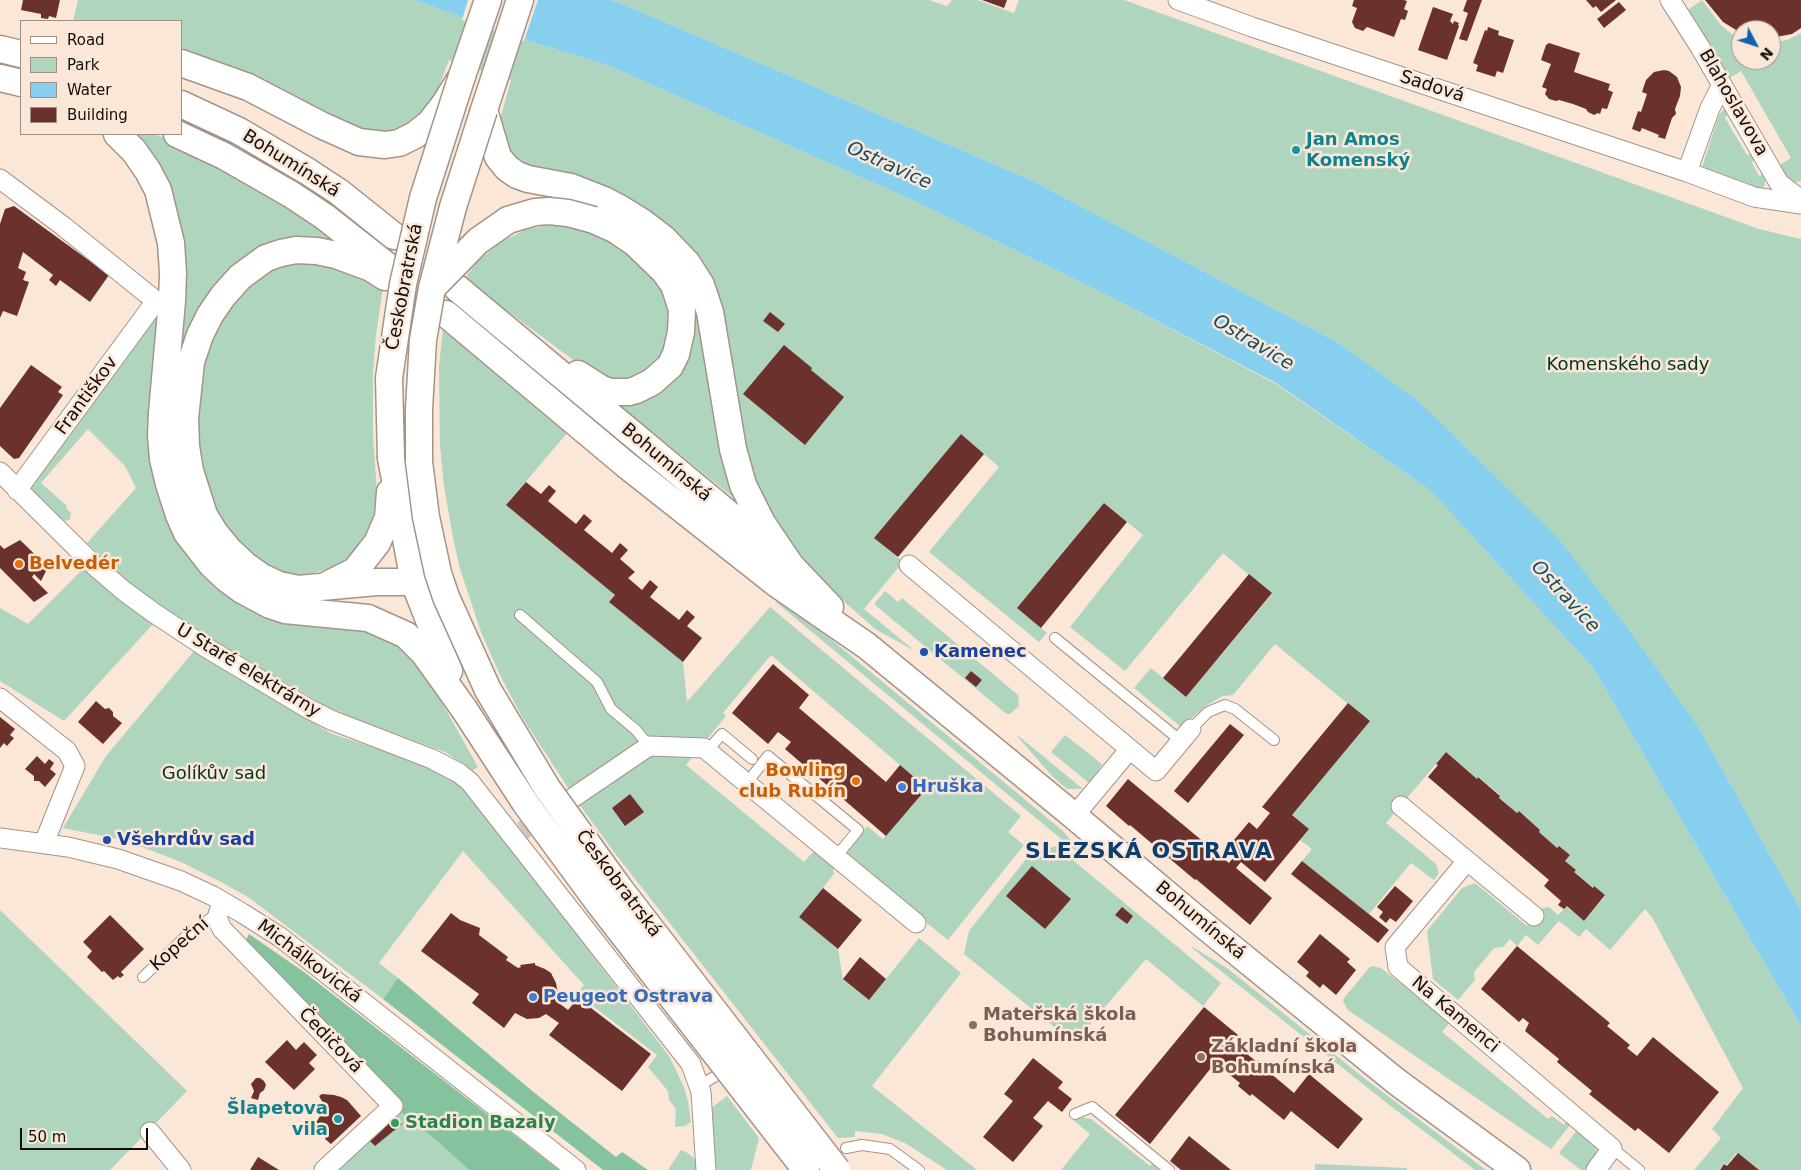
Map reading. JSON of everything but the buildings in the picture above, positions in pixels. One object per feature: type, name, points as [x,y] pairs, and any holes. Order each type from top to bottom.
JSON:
[{"type":"main road","name":"Českobratrská","points":[[488,0],[423,198],[403,284],[389,378],[391,458],[414,582],[464,708],[526,804],[587,887],[806,1170]]},
{"type":"main road","name":"Českobratrská","points":[[520,0],[452,206],[432,288],[422,360],[419,409],[419,462],[426,517],[438,573],[446,597],[488,690],[547,788],[620,889],[841,1159]]},
{"type":"main road","points":[[0,44],[20,46]]},
{"type":"main road","points":[[0,49],[20,54]]},
{"type":"main road","points":[[182,63],[248,87],[344,136],[369,144],[399,143],[415,135],[430,123],[462,76]]},
{"type":"main road","name":"Bohumínská","points":[[182,104],[239,131],[307,170],[339,192],[394,236]]},
{"type":"main road","points":[[484,110],[497,154],[501,161],[512,172],[528,179],[571,187],[599,210],[616,230],[634,242],[658,264],[674,285],[682,310],[681,332],[676,354],[670,366],[652,382],[636,390],[622,392],[610,392],[593,384],[494,319]]},
{"type":"main road","points":[[118,135],[134,151],[158,190],[172,243],[173,273],[164,301],[161,435],[165,467],[179,515],[187,532],[198,548],[227,579],[258,599],[285,610],[320,596],[356,571],[377,543],[388,518],[391,458]]},
{"type":"main road","name":"Bohumínská","points":[[179,135],[259,174],[308,205],[386,271],[317,251],[296,250],[266,258],[240,277],[223,296],[210,315],[200,335],[191,362],[185,418],[186,446],[192,479],[204,515],[215,533],[229,550],[262,577],[280,585],[320,596]]},
{"type":"main road","points":[[432,288],[478,241],[508,220],[527,214],[549,211],[568,213],[599,210],[637,219],[663,238],[680,254],[697,277],[710,312],[721,368],[728,422],[738,469],[755,511],[791,566]]},
{"type":"main road","name":"Bohumínská","points":[[457,288],[791,566],[867,646]]},
{"type":"main road","name":"Bohumínská","points":[[446,316],[625,464],[777,584],[867,646],[1206,927],[1397,1082],[1517,1170]]},
{"type":"main road","points":[[320,596],[368,604],[438,573]]},
{"type":"main road","points":[[320,596],[406,635],[424,653],[464,708]]},
{"type":"street","name":"Sadová","points":[[1178,0],[1261,30],[1687,172],[1754,197],[1801,204]]},
{"type":"street","name":"Blahoslavova","points":[[1670,0],[1700,47],[1779,183],[1801,200]]},
{"type":"street","points":[[1687,172],[1710,108],[1722,85]]},
{"type":"street","points":[[1,181],[164,301]]},
{"type":"street","name":"Františkov","points":[[17,490],[164,301]]},
{"type":"street","name":"U Staré elektrárny","points":[[0,472],[96,567],[154,613],[207,648],[308,709],[331,720],[432,759],[459,773],[470,782],[518,834],[690,1064],[706,1081],[701,1092],[706,1170]]},
{"type":"street","points":[[909,565],[1156,770],[1186,735]]},
{"type":"street","points":[[0,698],[66,751],[75,766],[44,842]]},
{"type":"street","points":[[574,797],[649,746],[704,748],[916,923]]},
{"type":"street","points":[[1074,816],[1130,748]]},
{"type":"street","points":[[1401,806],[1534,916]]},
{"type":"street","name":"Michálkovická","points":[[0,838],[44,842],[118,859],[181,881],[220,907],[250,917],[280,937],[576,1170]]},
{"type":"street","name":"Na Kamenci","points":[[1467,861],[1395,947],[1398,967],[1612,1148]]},
{"type":"street","name":"Čedičová","points":[[220,907],[218,923],[227,935],[393,1106],[324,1170]]},
{"type":"street","points":[[150,1132],[181,1170]]},
{"type":"street","points":[[1596,1170],[1612,1148]]},
{"type":"lane","points":[[520,615],[597,682],[611,709],[636,730],[649,746]]},
{"type":"lane","points":[[1055,638],[1186,735],[1208,712],[1225,706],[1235,709],[1274,740]]},
{"type":"lane","points":[[707,751],[722,734],[752,759]]},
{"type":"lane","points":[[746,784],[768,756],[858,830],[835,858]]},
{"type":"lane","name":"Kopeční","points":[[143,976],[220,907]]},
{"type":"lane","points":[[1075,1114],[1092,1107],[1169,1170]]},
{"type":"lane","points":[[841,1159],[862,1145],[890,1149],[920,1170]]},
{"type":"lane","name":"Na Kamenci","points":[[1612,1148],[1639,1170]]},
{"type":"green space","points":[[78,0],[414,0],[529,41],[607,65],[908,198],[1103,293],[1276,384],[1431,491],[1594,669],[1801,1026],[1801,1170],[1758,1170],[1736,1153],[1727,1165],[1724,1163],[1719,1170],[1694,1170],[1721,1138],[1712,1129],[1743,1088],[1652,917],[1645,909],[1610,950],[1586,929],[1579,937],[1559,921],[1538,945],[1526,935],[1517,946],[1510,939],[1503,947],[1494,948],[1474,972],[1475,980],[1458,1000],[1433,979],[1427,931],[1462,888],[1475,883],[1527,926],[1542,908],[1549,907],[1558,915],[1567,906],[1584,921],[1605,896],[1574,872],[1576,870],[1565,861],[1570,855],[1559,846],[1557,848],[1519,811],[1517,813],[1499,798],[1500,795],[1479,777],[1477,779],[1446,752],[1386,823],[1436,864],[1439,873],[1434,880],[1411,863],[1369,914],[1302,861],[1312,849],[1300,840],[1309,829],[1292,815],[1369,721],[1275,644],[1233,695],[1223,696],[1207,705],[1181,727],[1134,688],[1151,668],[1186,697],[1272,594],[1223,553],[1125,671],[1070,627],[1143,535],[1104,503],[1018,608],[1047,633],[1039,642],[929,552],[999,467],[961,434],[875,538],[903,562],[864,609],[915,651],[875,629],[830,589],[791,546],[756,487],[741,449],[721,326],[609,192],[609,187],[532,169],[513,157],[501,134],[501,116],[511,80],[449,60],[437,91],[422,114],[406,125],[388,131],[363,129],[182,54],[182,20],[73,20]]},
{"type":"green space","name":"Komenského sady","points":[[611,0],[929,0],[947,6],[952,0],[977,0],[1014,13],[1019,0],[1124,0],[1759,229],[1801,239],[1801,910],[1699,728],[1417,400],[1339,343],[1031,180]]},
{"type":"green space","points":[[1702,0],[1721,25],[1731,34],[1731,70],[1781,70],[1781,41],[1801,33],[1801,181],[1793,183],[1778,166],[1791,158],[1741,71],[1726,80],[1688,10]]},
{"type":"green space","points":[[1727,109],[1730,112],[1725,118],[1747,155],[1752,154],[1755,158],[1752,163],[1759,176],[1765,175],[1765,185],[1761,190],[1701,170],[1719,115],[1723,110]]},
{"type":"green space","points":[[129,135],[157,135],[165,138],[279,199],[342,245],[277,244],[183,355],[178,353],[183,282]]},
{"type":"green space","points":[[551,224],[573,225],[632,250],[664,292],[671,320],[666,359],[626,384],[595,376],[464,279],[478,261],[501,242],[525,230]]},
{"type":"green space","points":[[313,260],[383,287],[373,372],[373,436],[377,492],[373,519],[369,530],[354,552],[338,566],[313,573],[313,577],[282,574],[249,556],[211,508],[194,426],[200,364],[230,299],[270,266]]},
{"type":"green space","points":[[696,304],[745,507],[618,404],[631,402],[689,319]]},
{"type":"green space","points":[[159,318],[228,596],[253,612],[282,621],[370,632],[401,645],[412,655],[432,685],[478,767],[473,770],[445,752],[358,720],[322,704],[148,602],[87,543],[136,488],[125,466],[88,429],[41,483],[67,506],[66,508],[71,513],[70,519],[66,521],[62,519],[30,489],[29,486],[145,321]]},
{"type":"green space","points":[[443,329],[568,432],[506,505],[615,595],[609,602],[683,662],[687,702],[770,607],[1021,816],[1008,832],[1024,845],[948,940],[842,855],[867,826],[883,839],[927,788],[771,655],[723,713],[726,716],[686,765],[804,862],[814,851],[833,867],[834,874],[799,917],[838,949],[843,979],[869,1000],[919,938],[961,973],[872,1086],[977,1170],[947,1170],[905,1143],[882,1134],[855,1131],[855,1137],[838,1138],[614,852],[574,797],[522,717],[500,675],[481,632],[460,569],[453,538],[444,486],[440,446],[439,366]]},
{"type":"green space","points":[[83,569],[155,622],[64,721],[0,681],[0,608],[28,624]]},
{"type":"green space","points":[[885,591],[898,602],[902,598],[1018,695],[1019,706],[1010,714],[1007,714],[875,605]]},
{"type":"green space","points":[[779,599],[827,636],[1063,831],[1089,862],[777,603],[776,600]]},
{"type":"green space","name":"Golíkův sad","points":[[194,651],[330,733],[435,768],[464,787],[669,1056],[684,1087],[691,1122],[685,1126],[675,1127],[676,1109],[669,1100],[668,1091],[648,1067],[657,1055],[577,994],[584,985],[463,851],[379,963],[398,978],[383,999],[248,897],[221,882],[181,862],[124,840],[63,828],[106,756]]},
{"type":"green space","points":[[1016,735],[1083,789],[1067,789],[1053,777]]},
{"type":"green space","points":[[1065,735],[1102,764],[1089,783],[1051,752]]},
{"type":"green space","points":[[1056,846],[1221,983],[1203,1006],[1146,959],[1074,1043],[964,954],[969,931],[1030,854]]},
{"type":"green space","points":[[0,910],[187,1091],[110,1170],[0,1170]]},
{"type":"green space","points":[[249,934],[304,972],[559,1170],[469,1170],[436,1140],[393,1106],[255,954],[246,940]]},
{"type":"green space","points":[[1191,946],[1227,968],[1364,1078],[1486,1170],[1475,1170],[1388,1104]]},
{"type":"green space","points":[[1372,966],[1381,968],[1450,1022],[1442,1032],[1548,1119],[1552,1116],[1564,1125],[1568,1120],[1571,1124],[1551,1149],[1348,1010],[1343,1001],[1344,998]]},
{"type":"green space","points":[[398,978],[531,1090],[616,1157],[622,1152],[648,1170],[603,1170],[383,999]]},
{"type":"green space","points":[[727,1096],[759,1138],[751,1170],[717,1170],[714,1166],[710,1109]]},
{"type":"green space","name":"Stadion Bazaly","points":[[393,1106],[436,1140],[469,1170],[324,1170]]},
{"type":"green space","points":[[1080,1117],[1091,1119],[1150,1166],[1153,1163],[1162,1170],[1061,1170],[1090,1134],[1073,1120]]},
{"type":"green space","points":[[1578,1129],[1594,1144],[1597,1152],[1597,1159],[1587,1170],[1581,1170],[1559,1153]]},
{"type":"green space","points":[[681,1150],[695,1159],[696,1170],[668,1170]]},
{"type":"green space","points":[[1315,1164],[1407,1168],[1407,1170],[1315,1170]]},
{"type":"water","name":"Ostravice","points":[[414,0],[611,0],[632,8],[1031,180],[1339,343],[1417,400],[1557,537],[1626,626],[1699,728],[1801,910],[1801,1026],[1594,669],[1431,491],[1276,383],[1103,293],[908,198],[607,65],[529,41]]},
{"type":"pier","points":[[468,0],[538,0],[524,41],[462,20]]},
{"type":"tunnel","points":[[522,831],[548,814]]},
{"type":"place","name":"Jan Amos Komenský","points":[[1296,150]]},
{"type":"place","name":"Belvedér","points":[[19,564]]},
{"type":"place","name":"Kamenec","points":[[924,652]]},
{"type":"place","name":"Bowling club Rubín","points":[[856,781]]},
{"type":"place","name":"Hruška","points":[[902,787]]},
{"type":"place","name":"Všehrdův sad","points":[[107,840]]},
{"type":"place","name":"Peugeot Ostrava","points":[[533,997]]},
{"type":"place","name":"Mateřská škola Bohumínská","points":[[973,1025]]},
{"type":"place","name":"Základní škola Bohumínská","points":[[1201,1057]]},
{"type":"place","name":"Šlapetova vila","points":[[338,1119]]},
{"type":"place","name":"Stadion Bazaly","points":[[395,1123]]},
{"type":"district","name":"SLEZSKÁ OSTRAVA","points":[[1149,852]]}]
